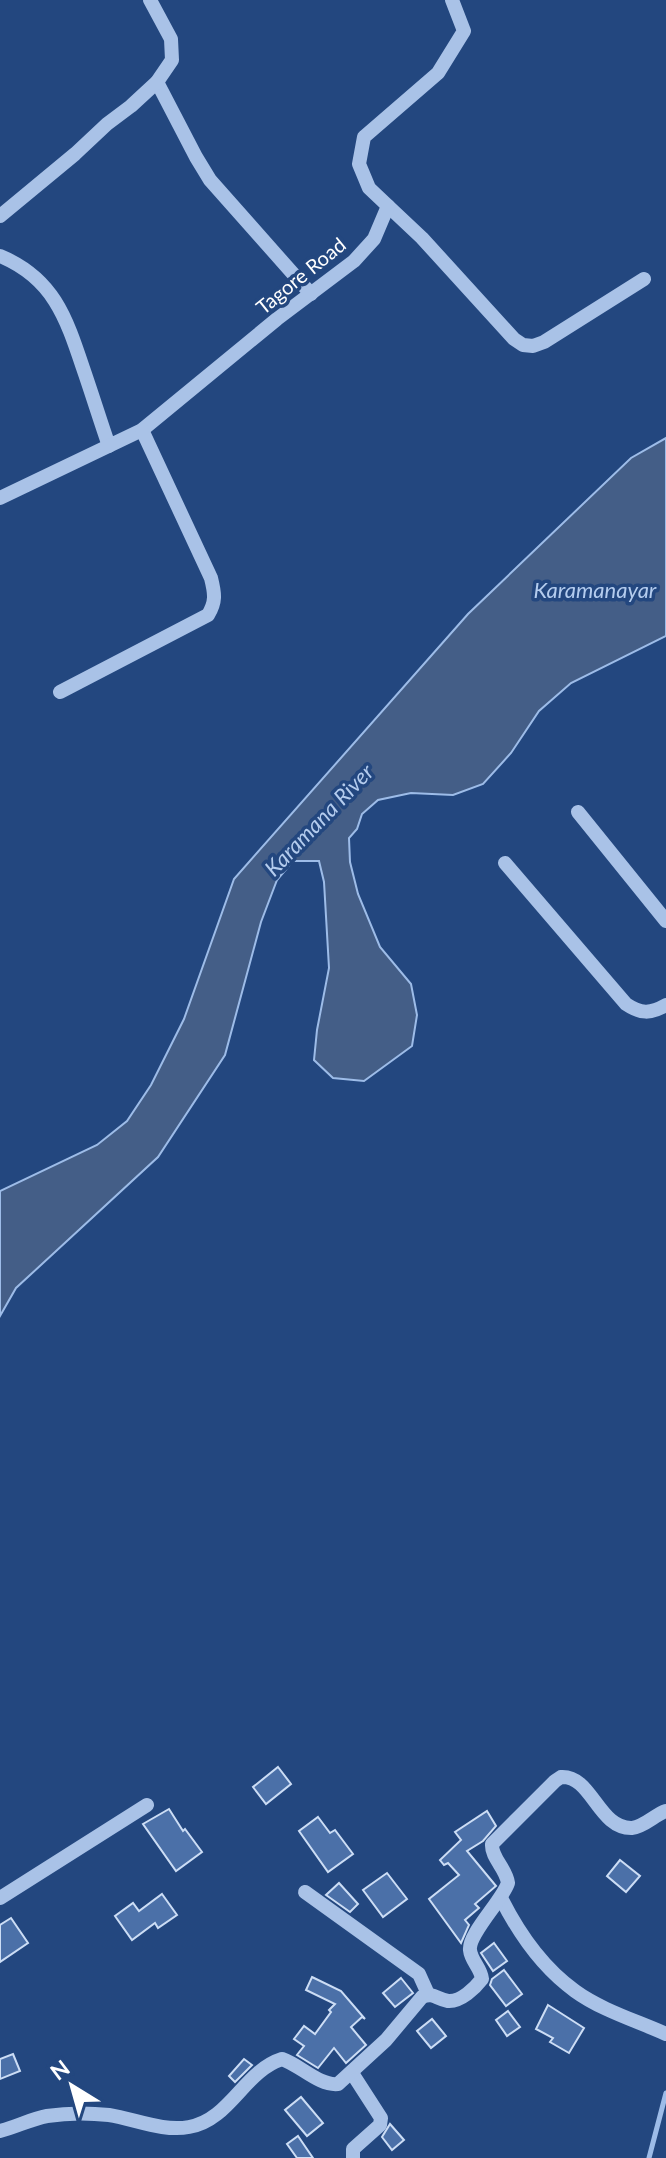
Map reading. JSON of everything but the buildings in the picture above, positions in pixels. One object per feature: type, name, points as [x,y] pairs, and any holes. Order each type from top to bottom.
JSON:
[{"type":"street","points":[[0,216],[157,82],[172,60],[171,39],[150,0]]},
{"type":"street","points":[[452,0],[464,31],[438,73],[364,137],[359,164],[369,188],[422,238],[504,330],[523,345],[533,346],[544,342],[644,279]]},
{"type":"street","points":[[157,82],[210,180],[311,294]]},
{"type":"street","name":"Tagore Road","points":[[1,497],[142,430],[354,261],[374,239],[388,206]]},
{"type":"street","points":[[0,256],[37,278],[64,314],[109,446]]},
{"type":"street","points":[[60,692],[208,615],[214,605],[211,578],[142,430]]},
{"type":"street","points":[[578,812],[666,921]]},
{"type":"street","points":[[505,863],[626,1004],[640,1013],[653,1012],[666,1005]]},
{"type":"street","points":[[305,1892],[419,1974],[428,1994],[447,2001],[456,2000],[482,1979],[469,1948],[508,1883],[493,1855],[492,1844],[561,1777],[574,1780],[609,1819],[623,1826],[633,1828],[666,1811]]},
{"type":"street","points":[[0,1898],[147,1805]]},
{"type":"street","points":[[501,1898],[512,1920],[548,1967],[576,1992],[666,2034]]},
{"type":"street","points":[[0,2131],[49,2116],[107,2115],[171,2128],[191,2127],[213,2117],[230,2104],[260,2071],[282,2059],[332,2085],[338,2084],[386,2040],[416,2002],[428,1994]]},
{"type":"street","points":[[352,2073],[381,2118],[380,2125],[353,2149],[353,2158]]},
{"type":"water","name":"Karamanayar","points":[[666,438],[666,636],[571,683],[539,711],[511,753],[483,784],[453,795],[411,793],[378,800],[362,814],[357,829],[349,838],[350,862],[358,894],[380,947],[411,984],[417,1015],[412,1046],[364,1081],[333,1078],[314,1060],[329,968],[324,882],[319,861],[293,861],[277,880],[261,922],[225,1055],[158,1157],[16,1288],[0,1316],[0,1191],[97,1145],[127,1121],[151,1085],[184,1019],[234,879],[468,614],[631,458]]},
{"type":"waterway","points":[[649,2158],[666,2093]]},
{"type":"water label","name":"Karamana River","points":[[319,820]]}]
